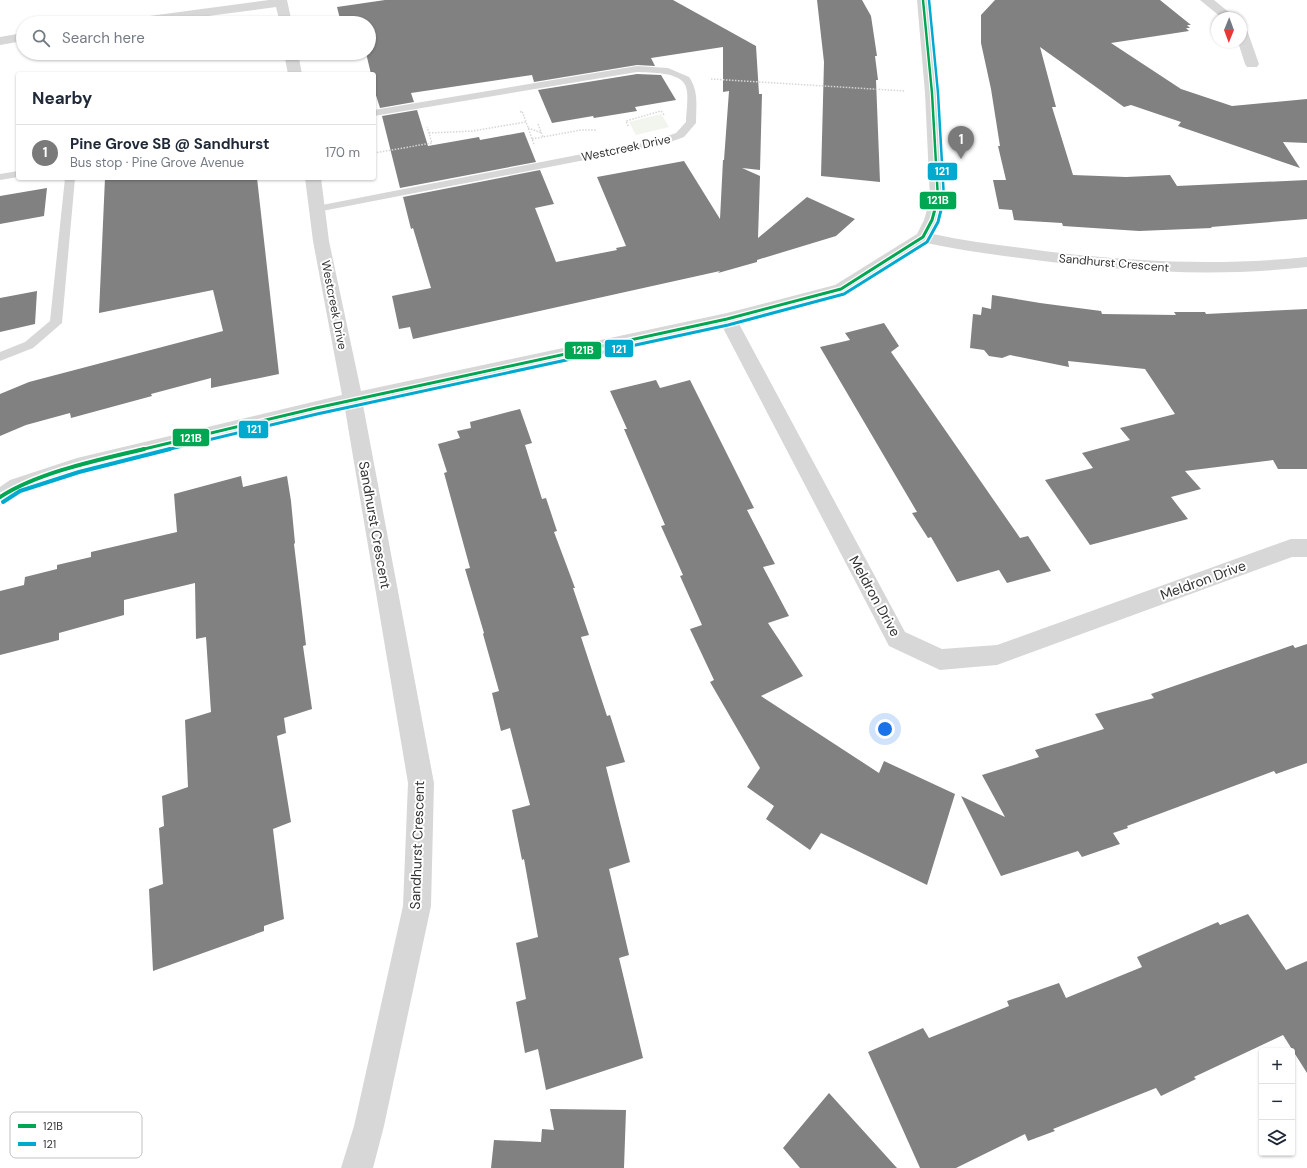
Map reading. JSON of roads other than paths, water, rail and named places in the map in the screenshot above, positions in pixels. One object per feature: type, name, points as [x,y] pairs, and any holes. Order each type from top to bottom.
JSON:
[{"type":"street","points":[[0,497],[17,486],[77,466],[316,408],[727,319],[841,289],[923,237],[932,220],[938,199],[932,93],[923,0]]},
{"type":"street","points":[[1206,0],[1222,12]]},
{"type":"street","points":[[176,16],[281,1],[284,16]]},
{"type":"street","points":[[0,41],[16,38]]},
{"type":"street","points":[[1247,48],[1252,64]]},
{"type":"street","points":[[292,60],[295,72]]},
{"type":"street","name":"Westcreek Drive","points":[[313,180],[322,241],[353,401]]},
{"type":"street","name":"Sandhurst Crescent","points":[[923,237],[985,249],[1102,264],[1155,268],[1177,269],[1243,267],[1307,262]]},
{"type":"street","name":"Meldron Drive","points":[[727,319],[897,639],[940,660],[997,655],[1291,548],[1307,548]]},
{"type":"street","name":"Sandhurst Crescent","points":[[353,401],[421,783],[417,906],[370,1126],[357,1168]]},
{"type":"lane","name":"Westcreek Drive","points":[[317,209],[662,142],[680,135],[691,123],[691,88],[686,79],[668,71],[637,69],[376,113]]},
{"type":"lane","points":[[0,177],[16,174]]},
{"type":"lane","points":[[0,357],[29,345],[56,323],[70,180]]},
{"type":"place","name":"Pine Grove SB @ Sandhurst","points":[[961,159]]}]
